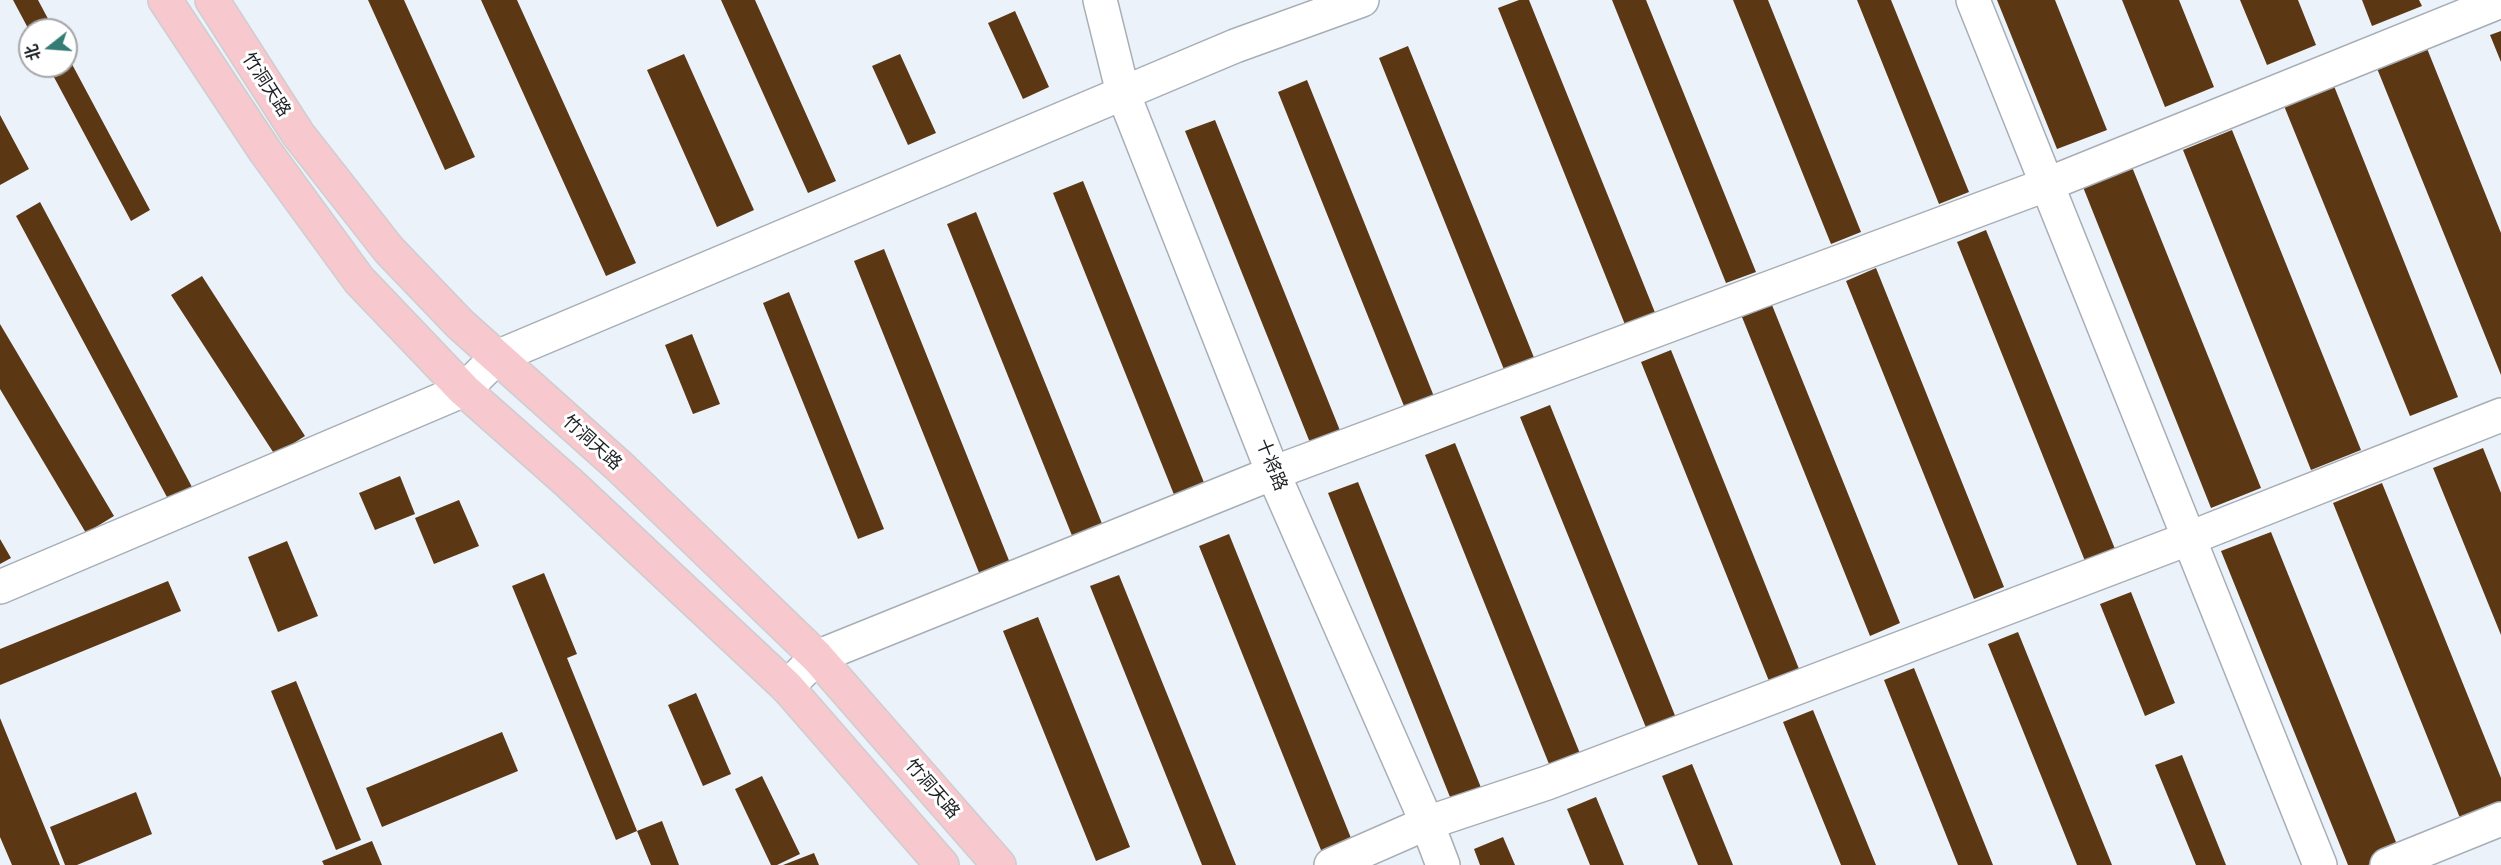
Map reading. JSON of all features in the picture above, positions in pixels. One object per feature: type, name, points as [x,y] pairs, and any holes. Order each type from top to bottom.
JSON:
[{"type":"main road","name":"竹洞天路","points":[[165,0],[265,151],[359,280],[464,390],[568,482],[787,687],[942,865]]},
{"type":"main road","name":"竹洞天路","points":[[212,0],[298,134],[389,250],[460,324],[620,467],[816,657],[999,865]]},
{"type":"street","name":"十将路","points":[[1100,0],[1123,93],[1273,473],[1427,823],[1443,865]]},
{"type":"street","points":[[0,587],[464,390],[497,357],[1235,46],[1362,0]]},
{"type":"street","points":[[1973,0],[2320,865]]},
{"type":"street","points":[[787,687],[816,657],[1273,473],[2048,184],[2501,1]]},
{"type":"street","points":[[1331,865],[1427,823],[1547,783],[2190,538],[2501,415]]},
{"type":"street","points":[[2387,865],[2501,819]]},
{"type":"building","points":[[13,0],[38,0],[48,18],[23,18]]},
{"type":"building","points":[[368,0],[404,0],[475,157],[445,170]]},
{"type":"building","points":[[481,0],[517,0],[636,263],[606,276]]},
{"type":"building","points":[[721,0],[755,0],[836,181],[808,193]]},
{"type":"building","points":[[1519,0],[1529,0],[1656,315],[1626,327],[1498,8]]},
{"type":"building","points":[[1612,0],[1646,0],[1756,272],[1726,283]]},
{"type":"building","points":[[1733,0],[1768,0],[1861,232],[1831,244]]},
{"type":"building","points":[[1857,0],[1891,0],[1969,192],[1939,204]]},
{"type":"building","points":[[1997,0],[2055,0],[2107,130],[2057,149]]},
{"type":"building","points":[[2122,0],[2179,0],[2214,87],[2165,107]]},
{"type":"building","points":[[2240,0],[2298,0],[2316,45],[2267,65]]},
{"type":"building","points":[[2362,0],[2419,0],[2422,6],[2372,26]]},
{"type":"building","points":[[1015,11],[1049,87],[1023,99],[988,23]]},
{"type":"building","points":[[2501,31],[2501,62],[2490,35]]},
{"type":"building","points":[[2422,36],[2501,233],[2501,375],[2372,56]]},
{"type":"building","points":[[1408,46],[1537,365],[1507,377],[1379,58]]},
{"type":"building","points":[[684,54],[754,210],[717,227],[647,70]]},
{"type":"building","points":[[900,54],[936,133],[908,145],[872,66]]},
{"type":"building","points":[[78,75],[150,210],[131,221],[54,78],[78,78]]},
{"type":"building","points":[[2330,76],[2458,397],[2410,416],[2280,96]]},
{"type":"building","points":[[1307,80],[1435,399],[1406,411],[1278,92]]},
{"type":"building","points":[[0,115],[29,169],[0,185]]},
{"type":"building","points":[[1215,120],[1343,438],[1313,450],[1185,131]]},
{"type":"building","points":[[2232,130],[2361,450],[2311,470],[2183,150]]},
{"type":"building","points":[[2132,167],[2261,488],[2211,508],[2083,187]]},
{"type":"building","points":[[1083,181],[1211,500],[1181,512],[1053,193]]},
{"type":"building","points":[[40,202],[192,487],[168,499],[16,216]]},
{"type":"building","points":[[976,212],[1105,531],[1075,543],[947,224]]},
{"type":"building","points":[[1986,230],[2115,549],[2085,561],[1957,242]]},
{"type":"building","points":[[884,249],[1012,568],[982,580],[854,261]]},
{"type":"building","points":[[1876,268],[2004,587],[1974,599],[1846,281]]},
{"type":"building","points":[[202,276],[305,436],[275,455],[171,295]]},
{"type":"building","points":[[789,292],[884,529],[858,539],[763,303]]},
{"type":"building","points":[[1772,305],[1900,623],[1870,636],[1742,317]]},
{"type":"building","points":[[0,324],[114,516],[86,533],[0,389]]},
{"type":"building","points":[[692,334],[720,404],[693,414],[665,345]]},
{"type":"building","points":[[1671,350],[1799,669],[1769,681],[1641,362]]},
{"type":"building","points":[[1550,405],[1678,723],[1649,735],[1520,417]]},
{"type":"building","points":[[1455,443],[1583,761],[1553,774],[1425,455]]},
{"type":"building","points":[[2483,448],[2501,493],[2501,635],[2433,468]]},
{"type":"building","points":[[400,476],[415,514],[375,530],[359,493]]},
{"type":"building","points":[[1358,482],[1486,800],[1456,812],[1328,493]]},
{"type":"building","points":[[2382,483],[2501,778],[2501,807],[2462,823],[2333,503]]},
{"type":"building","points":[[459,500],[479,546],[434,564],[415,518]]},
{"type":"building","points":[[2271,532],[2400,852],[2368,865],[2348,865],[2221,551]]},
{"type":"building","points":[[1229,534],[1357,853],[1327,865],[1199,546]]},
{"type":"building","points":[[0,539],[11,558],[0,564]]},
{"type":"building","points":[[287,541],[318,616],[278,632],[248,557]]},
{"type":"building","points":[[544,573],[577,654],[567,658],[637,831],[616,840],[512,586]]},
{"type":"building","points":[[1119,575],[1236,865],[1202,865],[1090,586]]},
{"type":"building","points":[[168,581],[181,611],[0,685],[0,649]]},
{"type":"building","points":[[2131,592],[2175,703],[2145,716],[2100,604]]},
{"type":"building","points":[[1038,617],[1130,847],[1096,861],[1003,631]]},
{"type":"building","points":[[2018,632],[2112,865],[2077,865],[1988,644]]},
{"type":"building","points":[[1914,668],[1993,865],[1958,865],[1884,680]]},
{"type":"building","points":[[296,681],[361,840],[336,850],[271,691]]},
{"type":"building","points":[[696,693],[731,774],[703,786],[668,705]]},
{"type":"building","points":[[1813,710],[1876,865],[1841,865],[1783,722]]},
{"type":"building","points":[[0,718],[60,865],[12,865],[0,837]]},
{"type":"building","points":[[502,732],[518,771],[382,827],[366,788]]},
{"type":"building","points":[[2182,755],[2226,865],[2196,865],[2155,765]]},
{"type":"building","points":[[1692,764],[1733,865],[1698,865],[1662,776]]},
{"type":"building","points":[[762,776],[800,854],[777,865],[771,865],[735,789]]},
{"type":"building","points":[[136,792],[152,834],[77,865],[65,865],[50,827]]},
{"type":"building","points":[[1596,797],[1624,865],[1590,865],[1567,809]]},
{"type":"building","points":[[662,821],[679,865],[651,865],[637,831]]},
{"type":"building","points":[[1503,837],[1515,865],[1480,865],[1474,849]]},
{"type":"building","points":[[372,841],[382,865],[324,865],[322,861]]},
{"type":"building","points":[[814,853],[819,865],[783,865]]}]
